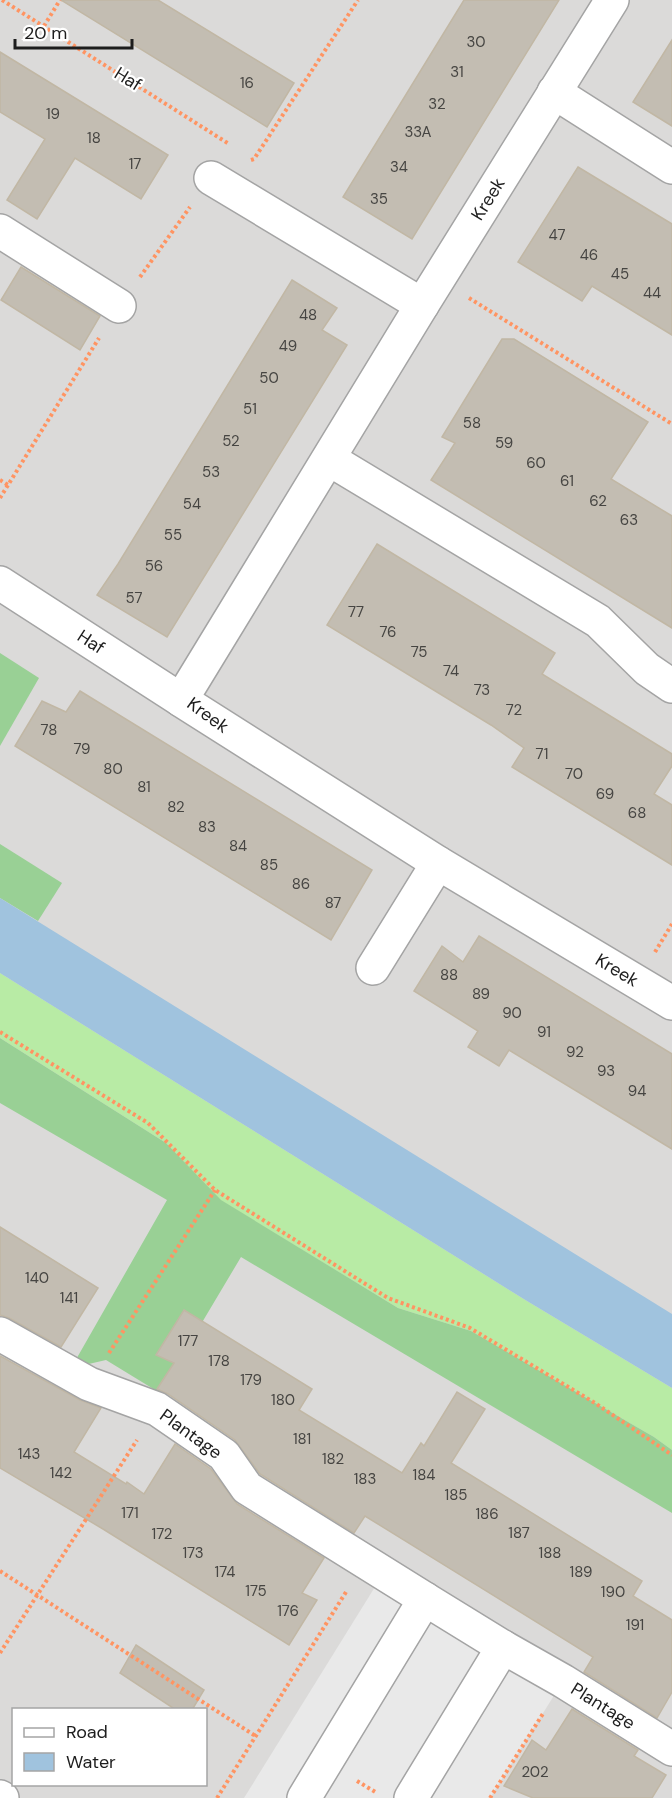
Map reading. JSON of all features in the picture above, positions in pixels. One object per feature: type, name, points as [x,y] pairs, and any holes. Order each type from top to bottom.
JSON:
[{"type":"street","name":"Kreek","points":[[612,0],[430,292],[181,700],[438,862],[672,1003]]},
{"type":"street","points":[[554,92],[672,167]]},
{"type":"street","points":[[211,178],[430,292]]},
{"type":"street","points":[[0,231],[119,306]]},
{"type":"street","points":[[329,459],[598,621],[647,669],[672,686]]},
{"type":"street","name":"Haf","points":[[0,583],[181,700]]},
{"type":"street","points":[[373,968],[438,862]]},
{"type":"street","name":"Plantage","points":[[0,1334],[89,1384],[157,1409],[224,1455],[247,1488],[502,1647],[563,1681],[672,1749]]},
{"type":"street","points":[[303,1798],[425,1599]]},
{"type":"street","points":[[411,1798],[502,1647]]},
{"type":"path","name":"Haf","points":[[2,0],[234,146]]},
{"type":"path","points":[[44,26],[60,0]]},
{"type":"path","points":[[0,498],[119,306],[211,178],[254,159],[358,0]]},
{"type":"path","points":[[244,153],[254,159]]},
{"type":"path","points":[[430,292],[672,424]]},
{"type":"path","points":[[0,480],[8,485]]},
{"type":"path","points":[[666,934],[672,937]]},
{"type":"path","points":[[0,1032],[148,1123],[215,1190],[388,1298],[470,1328],[595,1403],[672,1455]]},
{"type":"path","points":[[89,1384],[215,1190]]},
{"type":"path","points":[[0,1653],[157,1409]]},
{"type":"path","points":[[0,1571],[257,1737]]},
{"type":"shaded area","points":[[0,0],[672,0],[672,1798],[0,1798]]},
{"type":"shaded area","points":[[383,1574],[563,1681],[490,1798],[244,1798]]},
{"type":"green space","points":[[0,653],[39,678],[0,746]]},
{"type":"green space","points":[[0,844],[62,883],[38,921],[0,898]]},
{"type":"green space","points":[[0,973],[527,1301],[672,1388],[672,1450],[654,1437],[471,1331],[398,1308],[220,1200],[166,1143],[0,1038]]},
{"type":"green space","points":[[0,1038],[166,1143],[221,1200],[398,1308],[471,1331],[654,1437],[672,1450],[672,1513],[241,1257],[160,1393],[106,1360],[80,1366],[74,1363],[167,1200],[0,1103]]},
{"type":"water","points":[[0,898],[672,1314],[672,1388],[527,1301],[0,973]]},
{"type":"building","points":[[61,0],[158,0],[294,83],[267,127]]},
{"type":"building","points":[[464,0],[559,0],[412,239],[343,197]]},
{"type":"building","points":[[672,40],[672,126],[633,102]]},
{"type":"building","points":[[0,52],[168,155],[141,199],[75,158],[37,219],[7,200],[45,139],[0,112]]},
{"type":"building","points":[[578,167],[672,224],[672,335],[592,286],[582,301],[518,262]]},
{"type":"building","points":[[21,267],[100,316],[80,350],[1,300]]},
{"type":"building","points":[[292,280],[337,308],[322,330],[347,345],[167,637],[97,595]]},
{"type":"building","points":[[502,339],[514,339],[648,422],[611,479],[672,516],[672,628],[431,480],[455,443],[442,437]]},
{"type":"building","points":[[377,544],[555,653],[542,674],[672,754],[672,766],[654,794],[672,805],[672,865],[512,767],[524,748],[491,725],[327,625]]},
{"type":"building","points":[[80,691],[372,870],[331,940],[15,746],[42,701],[66,712]]},
{"type":"building","points":[[479,936],[672,1054],[672,1149],[509,1050],[499,1066],[468,1047],[478,1031],[414,991],[442,946],[463,962]]},
{"type":"building","points":[[0,1227],[98,1288],[61,1347],[0,1315]]},
{"type":"building","points":[[184,1310],[312,1389],[299,1410],[402,1473],[421,1443],[424,1446],[457,1392],[485,1409],[451,1463],[642,1581],[633,1596],[672,1620],[672,1692],[657,1718],[584,1672],[593,1657],[365,1516],[354,1533],[260,1474],[235,1440],[168,1394],[157,1389],[174,1363],[156,1355]]},
{"type":"building","points":[[0,1356],[80,1400],[101,1408],[74,1452],[144,1494],[175,1444],[211,1469],[237,1504],[324,1558],[302,1593],[317,1600],[289,1645],[0,1468]]},
{"type":"building","points":[[136,1645],[204,1690],[193,1708],[173,1708],[120,1673]]},
{"type":"building","points":[[572,1709],[638,1750],[634,1756],[666,1775],[652,1798],[533,1798],[504,1786],[532,1740],[546,1750]]}]
